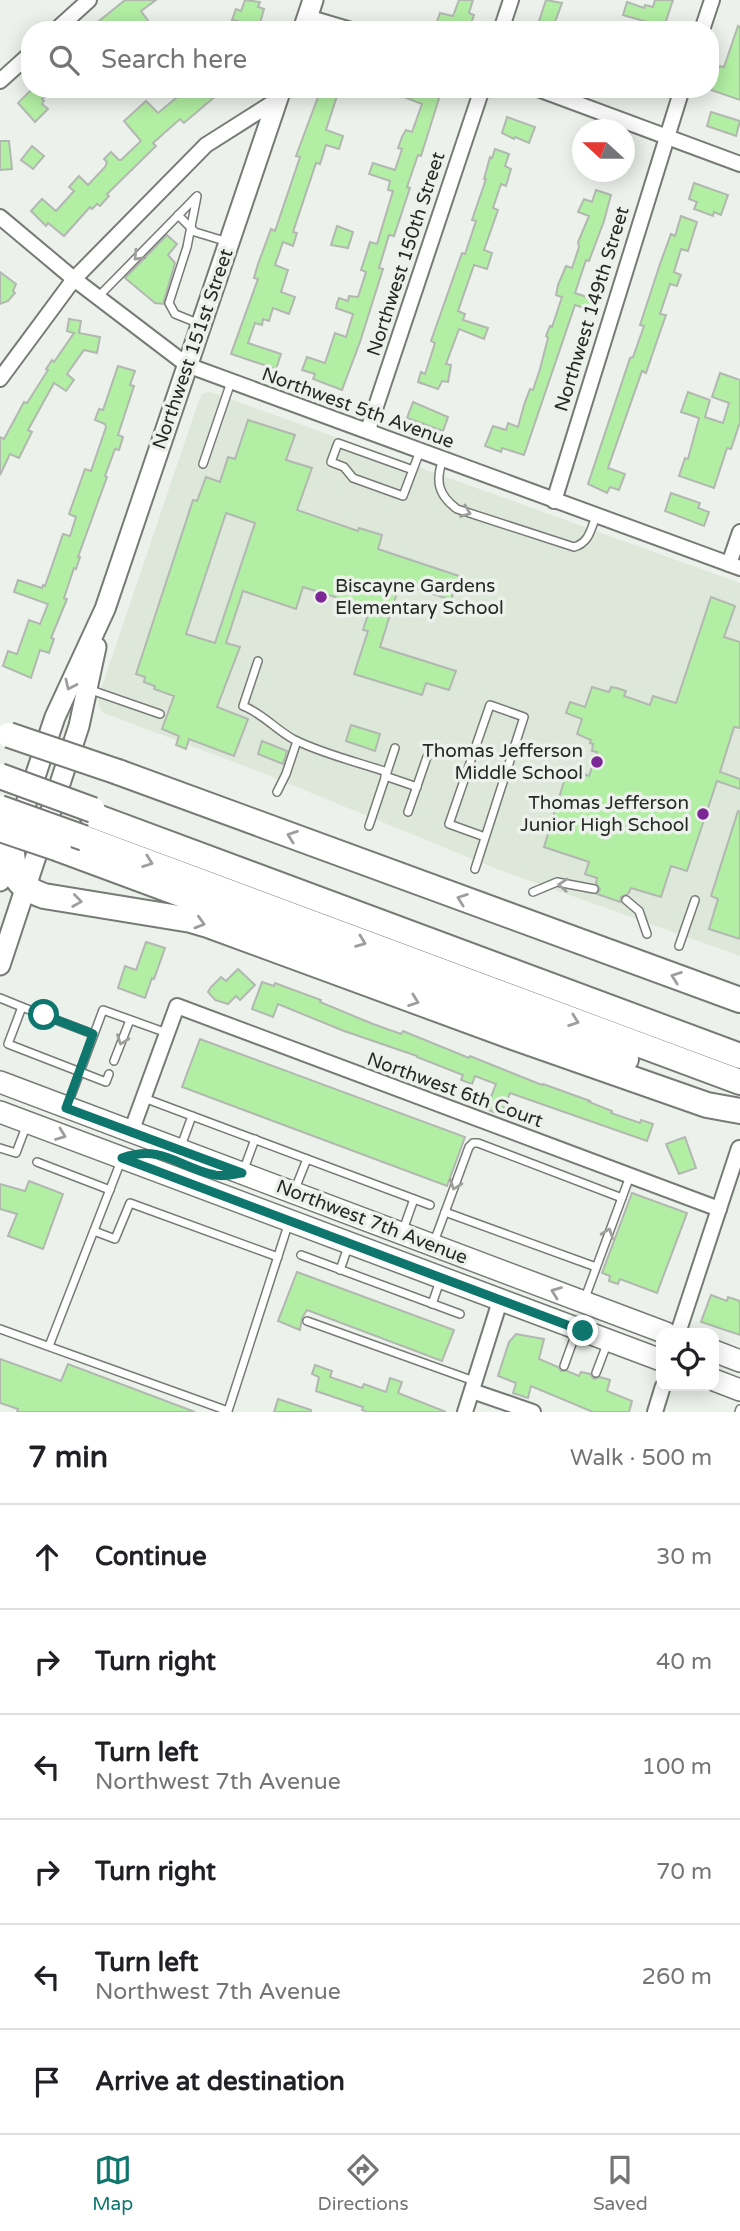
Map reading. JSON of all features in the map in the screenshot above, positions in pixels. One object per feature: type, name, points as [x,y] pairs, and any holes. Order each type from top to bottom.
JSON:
[{"type":"highway","points":[[4,734],[118,772],[740,1000]]},
{"type":"highway","points":[[0,776],[90,821],[442,945],[740,1056]]},
{"type":"highway","points":[[0,782],[90,821],[740,1082]]},
{"type":"highway","points":[[0,808],[90,821]]},
{"type":"highway","points":[[740,1101],[59,849],[5,837],[16,878],[25,889],[44,896],[208,925],[526,1042],[707,1105],[740,1111]]},
{"type":"main road","name":"Northwest 7th Avenue","points":[[0,1082],[656,1329]]},
{"type":"main road","name":"Northwest 7th Avenue","points":[[0,1112],[656,1358]]},
{"type":"main road","points":[[122,1158],[139,1152],[156,1153],[217,1176],[242,1173]]},
{"type":"main road","points":[[719,1353],[740,1361]]},
{"type":"main road","points":[[719,1382],[740,1390]]},
{"type":"street","points":[[66,21],[89,0]]},
{"type":"street","points":[[504,21],[511,0]]},
{"type":"street","points":[[705,21],[712,0]]},
{"type":"street","points":[[0,81],[21,62]]},
{"type":"street","points":[[0,379],[74,278],[206,145],[275,98]]},
{"type":"street","name":"Northwest 151st Street","points":[[0,965],[79,726],[105,608],[278,98]]},
{"type":"street","name":"Northwest 150th Street","points":[[368,430],[479,98]]},
{"type":"street","points":[[562,98],[740,164]]},
{"type":"street","name":"Northwest 149th Street","points":[[554,501],[679,98]]},
{"type":"street","name":"Northwest 5th Avenue","points":[[0,216],[97,297],[187,365],[735,566]]},
{"type":"street","points":[[735,566],[740,531]]},
{"type":"street","name":"Northwest 151st Street","points":[[0,881],[5,837],[55,717],[105,608]]},
{"type":"street","points":[[55,717],[79,726]]},
{"type":"street","name":"Northwest 6th Court","points":[[167,1033],[177,1006],[719,1209]]},
{"type":"street","points":[[131,1132],[167,1033]]},
{"type":"street","points":[[680,1328],[739,1148]]},
{"type":"street","points":[[465,1412],[500,1301]]},
{"type":"street","points":[[473,1386],[534,1412]]},
{"type":"street","points":[[655,1412],[661,1391]]},
{"type":"lane","points":[[97,297],[197,197],[199,199],[187,247],[170,303],[175,314],[201,325]]},
{"type":"lane","points":[[178,215],[195,232],[229,242]]},
{"type":"lane","points":[[203,464],[232,382]]},
{"type":"lane","points":[[413,470],[338,443],[331,463],[344,467],[353,478],[403,496],[413,470],[420,450]]},
{"type":"lane","points":[[443,459],[438,472],[438,488],[445,501],[457,509],[574,547],[582,545],[587,539],[596,516]]},
{"type":"lane","points":[[258,661],[243,706],[257,710],[275,729],[297,741],[417,787]]},
{"type":"lane","points":[[87,688],[160,714]]},
{"type":"lane","points":[[475,869],[524,717],[490,705],[449,824],[485,837]]},
{"type":"lane","points":[[277,792],[297,741]]},
{"type":"lane","points":[[369,826],[394,748]]},
{"type":"lane","points":[[408,812],[426,757]]},
{"type":"lane","points":[[533,892],[557,882],[594,889]]},
{"type":"lane","points":[[626,900],[639,911],[647,934]]},
{"type":"lane","points":[[679,946],[695,900]]},
{"type":"lane","points":[[0,998],[93,1034]]},
{"type":"lane","points":[[22,1007],[8,1044],[44,1055],[106,1082],[109,1074]]},
{"type":"lane","points":[[66,1108],[103,1010],[167,1033]]},
{"type":"lane","points":[[40,1024],[44,1015]]},
{"type":"lane","points":[[54,1029],[57,1020]]},
{"type":"lane","points":[[114,1060],[130,1020]]},
{"type":"lane","points":[[68,1035],[71,1026]]},
{"type":"lane","points":[[144,1098],[430,1205]]},
{"type":"lane","points":[[179,1150],[192,1116]]},
{"type":"lane","points":[[0,1148],[16,1153],[28,1123]]},
{"type":"lane","points":[[242,1173],[255,1139]]},
{"type":"lane","points":[[433,1245],[469,1147],[473,1143],[622,1198]]},
{"type":"lane","points":[[49,1346],[122,1158]]},
{"type":"lane","points":[[294,1193],[307,1158]]},
{"type":"lane","points":[[37,1162],[110,1190]]},
{"type":"lane","points":[[583,1302],[630,1176]]},
{"type":"lane","points":[[402,1234],[414,1199]]},
{"type":"lane","points":[[94,1231],[115,1239],[130,1203],[278,1257]]},
{"type":"lane","points":[[445,1212],[596,1267]]},
{"type":"lane","points":[[0,1329],[228,1411],[289,1221]]},
{"type":"lane","points":[[340,1269],[349,1244]]},
{"type":"lane","points":[[301,1255],[460,1314]]},
{"type":"lane","points":[[432,1304],[441,1279]]},
{"type":"lane","points":[[307,1321],[473,1386]]},
{"type":"lane","points":[[564,1366],[578,1329]]},
{"type":"lane","points":[[596,1373],[608,1340]]},
{"type":"shaded area","points":[[211,392],[740,583],[740,956],[497,869],[260,772],[104,713],[99,707],[98,698],[199,400],[203,393]]},
{"type":"building","points":[[125,0],[156,0],[141,11],[148,21],[99,21]]},
{"type":"building","points":[[245,0],[260,2],[258,7],[264,9],[261,21],[232,20],[236,9],[241,11]]},
{"type":"building","points":[[459,0],[473,0],[469,13],[474,15],[472,21],[437,21],[440,13],[453,16]]},
{"type":"building","points":[[546,0],[562,3],[555,21],[539,21]]},
{"type":"building","points":[[655,0],[673,0],[666,21],[644,21],[623,15],[627,2],[644,8],[645,5],[653,7]]},
{"type":"building","points":[[738,26],[740,100],[719,93],[719,66],[724,67]]},
{"type":"building","points":[[23,98],[43,98],[42,104],[48,109],[35,122],[18,103]]},
{"type":"building","points":[[176,98],[213,98],[184,123],[180,119],[153,143],[156,146],[107,194],[109,196],[100,206],[97,204],[92,209],[90,207],[64,236],[48,223],[46,226],[31,211],[42,199],[56,211],[74,191],[69,187],[79,176],[88,185],[105,167],[107,162],[104,159],[111,152],[121,160],[141,141],[124,121],[146,101],[158,113]]},
{"type":"building","points":[[318,98],[336,98],[326,130],[343,136],[339,149],[326,145],[320,164],[316,163],[293,232],[297,233],[293,246],[283,242],[275,265],[288,270],[281,292],[295,297],[289,314],[273,308],[269,321],[263,319],[262,325],[255,323],[248,343],[281,354],[276,369],[231,354],[258,279],[254,278],[258,264],[271,229],[275,231],[300,157],[296,156]]},
{"type":"building","points":[[407,98],[439,98],[421,156],[418,155],[407,187],[410,188],[394,236],[389,235],[379,268],[383,269],[342,390],[313,379],[315,374],[302,370],[307,357],[325,363],[335,333],[346,337],[353,314],[336,308],[337,303],[339,298],[348,301],[349,296],[358,297],[366,272],[361,270],[370,242],[377,244],[393,191],[388,190],[390,181],[369,174],[373,163],[395,170],[402,149],[398,148],[402,137],[406,130],[412,132],[422,104]]},
{"type":"building","points":[[711,112],[740,121],[736,136],[707,126]]},
{"type":"building","points":[[507,117],[535,127],[529,143],[502,133]]},
{"type":"building","points":[[0,141],[9,141],[12,169],[0,170]]},
{"type":"building","points":[[32,146],[44,156],[33,169],[21,160]]},
{"type":"building","points":[[495,149],[509,154],[505,166],[511,169],[506,186],[501,184],[493,208],[498,210],[484,250],[492,253],[487,269],[474,265],[458,311],[465,314],[463,320],[488,328],[484,339],[459,329],[446,364],[451,365],[448,382],[442,381],[438,389],[418,382],[421,372],[425,374],[435,343],[431,341],[476,221],[472,220],[486,179],[490,157],[492,158]]},
{"type":"building","points":[[694,183],[728,195],[721,215],[714,212],[713,216],[694,209],[697,202],[689,199]]},
{"type":"building","points":[[596,190],[611,195],[604,221],[589,261],[586,260],[575,293],[593,299],[590,310],[575,305],[524,455],[502,448],[501,452],[485,446],[493,426],[506,430],[508,423],[518,427],[530,389],[533,390],[540,369],[548,338],[546,336],[550,326],[552,327],[562,297],[556,295],[558,285],[566,266],[572,268],[578,242],[589,216],[578,212],[584,199],[592,202]]},
{"type":"building","points":[[681,216],[697,222],[688,251],[681,249],[674,272],[681,275],[677,286],[670,284],[660,314],[666,315],[646,373],[642,371],[608,468],[625,474],[619,490],[610,487],[607,493],[588,484],[630,358],[633,357],[644,326],[640,325],[660,264],[671,234],[675,236]]},
{"type":"building","points":[[337,226],[353,232],[348,248],[331,245]]},
{"type":"building","points":[[167,235],[177,244],[168,255],[175,263],[163,304],[155,303],[125,278]]},
{"type":"building","points":[[0,272],[16,284],[13,291],[15,293],[8,301],[0,304]]},
{"type":"building","points":[[69,319],[81,321],[79,333],[100,337],[97,353],[84,350],[67,374],[74,380],[66,391],[54,383],[28,430],[32,432],[19,458],[10,454],[0,475],[0,437],[4,439],[24,402],[27,403],[52,360],[54,362],[74,333],[67,331]]},
{"type":"building","points":[[118,366],[135,371],[130,385],[134,386],[118,435],[123,437],[119,450],[115,449],[105,476],[107,477],[64,598],[67,599],[51,638],[54,639],[49,653],[40,650],[31,678],[3,666],[8,651],[17,654],[29,620],[40,624],[48,604],[14,592],[18,580],[42,588],[45,586],[63,534],[70,536],[76,517],[69,514],[85,469],[91,471],[106,427],[95,420],[99,409],[103,410]]},
{"type":"building","points":[[720,373],[740,380],[740,422],[731,449],[727,448],[714,488],[679,476],[685,458],[688,459],[699,418],[681,412],[688,392],[710,400],[705,417],[723,423],[729,403],[712,397]]},
{"type":"building","points":[[413,402],[448,417],[443,431],[407,418]]},
{"type":"building","points":[[248,420],[295,435],[286,460],[312,468],[297,510],[358,531],[359,528],[382,535],[378,549],[459,576],[451,600],[400,583],[380,647],[456,671],[449,690],[426,683],[422,695],[354,674],[368,631],[363,630],[370,608],[303,587],[296,609],[243,591],[226,643],[240,647],[217,707],[248,719],[234,756],[189,739],[186,749],[176,745],[179,736],[162,729],[174,696],[154,689],[155,686],[144,682],[145,677],[136,674],[193,500],[197,501],[206,477],[220,482],[228,457],[235,459]],"holes":[[[226,513],[255,523],[215,643],[186,634]]]},
{"type":"building","points":[[671,493],[700,503],[698,508],[709,512],[704,526],[665,511]]},
{"type":"building","points":[[711,597],[735,606],[724,637],[740,642],[740,728],[734,727],[720,772],[740,779],[740,789],[717,781],[687,871],[671,866],[661,897],[631,888],[628,894],[621,897],[620,902],[597,894],[600,889],[596,883],[597,878],[585,874],[589,862],[544,847],[568,768],[589,776],[597,752],[592,751],[591,740],[577,734],[582,719],[566,713],[570,702],[585,707],[592,687],[609,692],[611,687],[617,688],[626,691],[624,696],[650,705],[653,696],[676,703]]},
{"type":"building","points":[[351,725],[380,734],[375,751],[346,741]]},
{"type":"building","points":[[262,741],[287,751],[283,764],[258,754]]},
{"type":"building","points":[[738,811],[740,939],[709,929],[718,899],[711,896]]},
{"type":"building","points":[[146,942],[165,948],[145,998],[118,988],[125,966],[136,970]]},
{"type":"building","points":[[238,969],[255,985],[240,1000],[236,996],[228,1004],[215,1000],[208,992],[211,987],[221,977],[226,981]]},
{"type":"building","points":[[262,982],[274,986],[275,983],[321,1000],[320,1002],[373,1024],[401,1034],[403,1031],[469,1058],[470,1056],[590,1101],[612,1111],[611,1113],[640,1123],[641,1120],[653,1124],[647,1141],[510,1093],[501,1115],[486,1109],[496,1084],[475,1076],[472,1084],[461,1080],[463,1075],[278,1004],[273,1017],[252,1009]]},
{"type":"building","points":[[200,1039],[465,1137],[447,1186],[182,1087]]},
{"type":"building","points":[[685,1137],[696,1168],[679,1174],[666,1144]]},
{"type":"building","points":[[29,1181],[63,1194],[43,1249],[8,1236],[17,1214],[0,1209],[0,1184],[25,1191]]},
{"type":"building","points":[[632,1193],[687,1213],[657,1293],[620,1279],[618,1284],[609,1281],[610,1276],[602,1273]]},
{"type":"building","points":[[297,1272],[454,1330],[442,1361],[307,1310],[300,1330],[278,1321]]},
{"type":"building","points":[[711,1295],[727,1301],[728,1297],[740,1301],[740,1335],[701,1322]]},
{"type":"building","points":[[516,1334],[544,1339],[539,1359],[561,1371],[579,1376],[581,1372],[590,1374],[594,1379],[600,1377],[610,1380],[607,1391],[632,1401],[629,1412],[593,1412],[531,1386],[528,1398],[513,1393],[516,1383],[498,1376],[509,1342]]},
{"type":"building","points":[[0,1359],[61,1381],[68,1364],[195,1412],[17,1412],[18,1409],[0,1403]]},
{"type":"building","points":[[315,1365],[332,1371],[330,1377],[362,1388],[364,1384],[386,1392],[390,1378],[402,1382],[398,1393],[446,1412],[367,1412],[362,1410],[363,1407],[316,1391],[319,1377],[312,1374]]},
{"type":"building","points":[[278,1399],[311,1410],[311,1412],[274,1412]]},
{"type":"place","name":"Biscayne Gardens Elementary School","points":[[321,597]]},
{"type":"place","name":"Thomas Jefferson Middle School","points":[[597,762]]},
{"type":"place","name":"Thomas Jefferson Junior High School","points":[[703,814]]},
{"type":"route","points":[[44,1015],[93,1034],[66,1108],[242,1173],[217,1176],[156,1153],[139,1152],[122,1158],[583,1331]]}]
